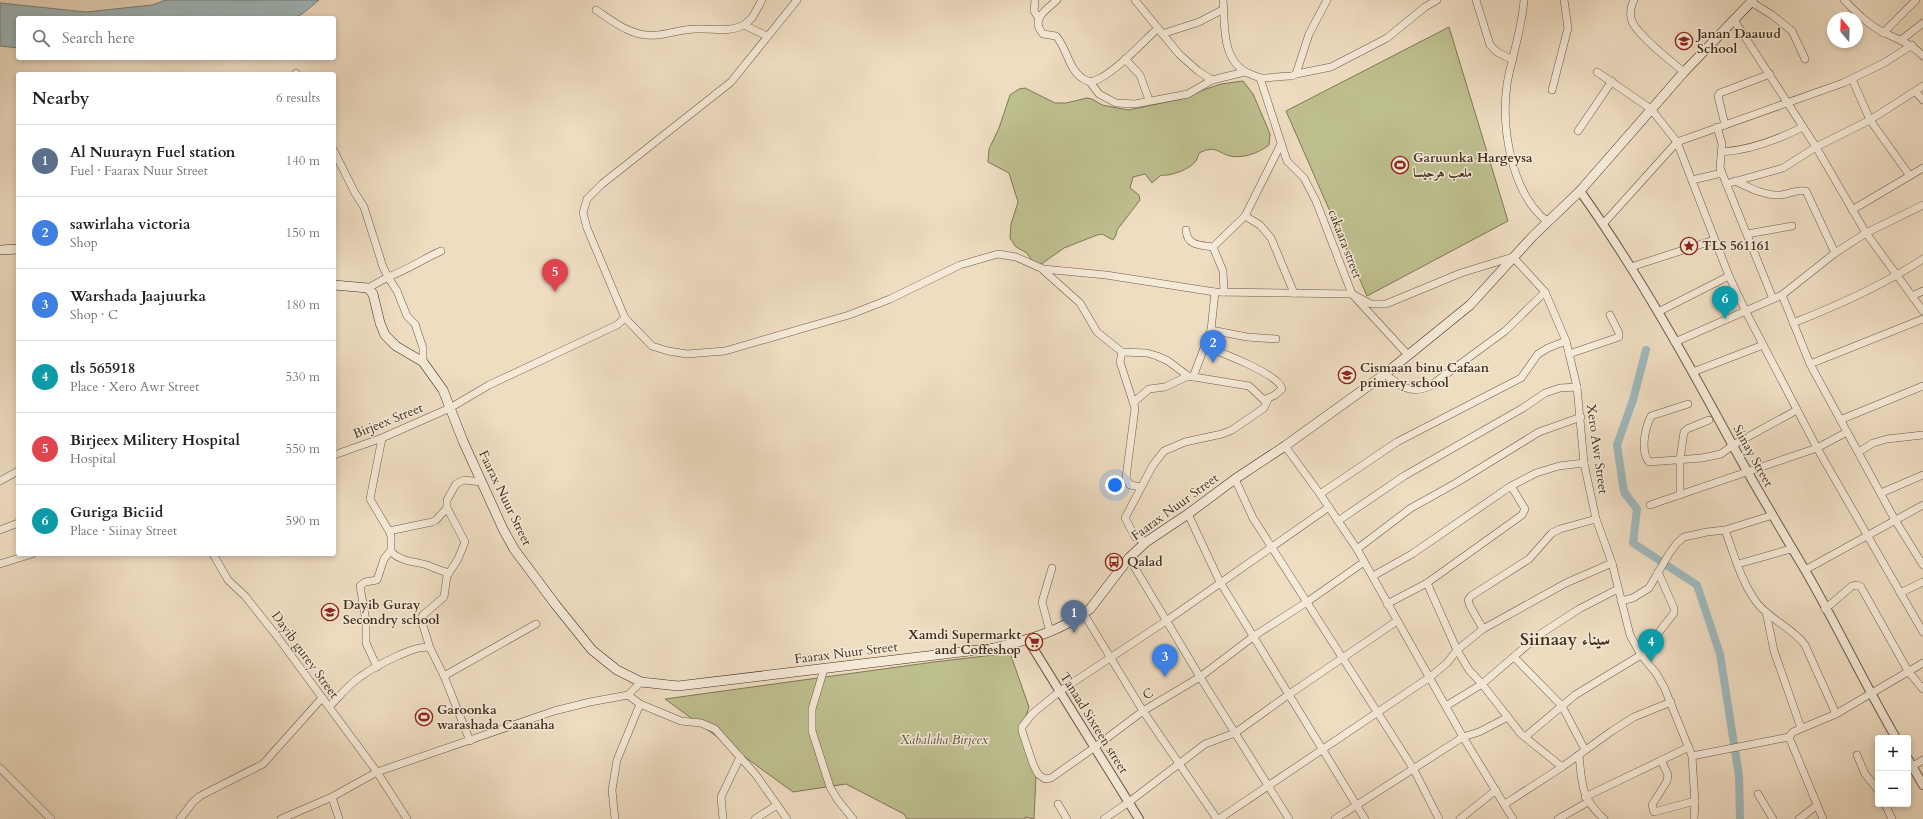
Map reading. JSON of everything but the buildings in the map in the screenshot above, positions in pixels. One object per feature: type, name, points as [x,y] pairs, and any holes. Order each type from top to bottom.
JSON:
[{"type":"main road","name":"Faarax Nuur Street","points":[[423,362],[443,390],[463,441],[514,549],[592,650],[617,670],[641,682],[678,686],[994,648],[1028,640],[1050,632],[1084,614],[1090,609],[1129,558],[1146,542],[1386,374],[1470,305],[1512,257],[1580,191],[1684,72],[1752,1]]},
{"type":"main road","points":[[0,250],[16,249]]},
{"type":"main road","points":[[336,285],[368,288],[373,294],[380,323],[385,335],[396,346],[423,362]]},
{"type":"street","points":[[596,10],[629,31],[646,36],[688,29],[716,31],[736,29],[744,25],[752,18],[762,0]]},
{"type":"street","points":[[797,0],[731,82],[602,184],[587,199],[583,213],[587,228],[625,318],[652,346],[668,351],[687,354],[725,351],[849,315],[890,299],[960,266],[998,254],[1016,257],[1043,269],[1106,275],[1215,292],[1352,294],[1408,355]]},
{"type":"street","points":[[1035,0],[1034,11],[1039,19],[1039,29],[1043,34],[1056,36],[1062,42],[1073,68],[1082,78],[1090,82],[1099,94],[1116,104],[1135,104],[1149,100],[1188,94],[1212,80],[1246,72]]},
{"type":"street","points":[[1039,19],[1043,13],[1057,0]]},
{"type":"street","points":[[1135,0],[1160,31],[1198,71],[1212,80]]},
{"type":"street","points":[[1222,0],[1224,10],[1225,38],[1230,55],[1236,65],[1246,72],[1260,78],[1292,76],[1331,67],[1387,38],[1425,7],[1437,0]]},
{"type":"street","points":[[1296,74],[1309,34],[1327,0]]},
{"type":"street","points":[[1476,0],[1490,45],[1497,52],[1513,60]]},
{"type":"street","points":[[1524,0],[1522,19],[1507,84],[1505,118],[1512,162],[1518,179],[1530,202],[1548,222]]},
{"type":"street","points":[[1552,90],[1568,28],[1564,0]]},
{"type":"street","points":[[1634,0],[1630,19],[1636,28],[1642,36],[1684,72]]},
{"type":"street","points":[[1844,0],[1869,24],[1912,45],[1923,56]]},
{"type":"street","points":[[1883,32],[1916,0]]},
{"type":"street","points":[[1752,1],[1792,31],[1805,59]]},
{"type":"street","points":[[1090,82],[1098,80],[1109,72],[1160,31],[1199,22],[1224,10]]},
{"type":"street","points":[[1734,20],[1816,147],[1866,233],[1923,311]]},
{"type":"street","points":[[1901,40],[1923,23]]},
{"type":"street","points":[[744,25],[767,36]]},
{"type":"street","points":[[1604,224],[1677,142],[1852,78],[1884,63],[1912,45]]},
{"type":"street","points":[[1125,59],[1140,75],[1149,100]]},
{"type":"street","points":[[1598,72],[1651,109],[1677,142],[1728,276],[1745,310],[1817,448],[1866,536],[1923,632]]},
{"type":"street","points":[[1770,74],[1720,93],[1718,96],[1722,152],[1720,168],[1773,299]]},
{"type":"street","points":[[1213,248],[1246,216],[1281,144],[1260,78]]},
{"type":"street","points":[[1852,78],[1870,120],[1910,176]]},
{"type":"street","points":[[1578,131],[1612,81]]},
{"type":"street","points":[[1726,184],[1783,168],[1816,147],[1870,120],[1916,92],[1923,86]]},
{"type":"street","points":[[1916,92],[1923,100]]},
{"type":"street","points":[[1722,152],[1744,150],[1779,139],[1803,128]]},
{"type":"street","name":"cakaara street","points":[[1281,144],[1287,161],[1304,178],[1316,201],[1352,294],[1371,304],[1386,304],[1461,273],[1512,257]]},
{"type":"street","points":[[336,154],[355,193],[364,207],[383,267],[397,291],[407,316],[415,324],[423,348],[423,362]]},
{"type":"street","points":[[1852,210],[1923,168]]},
{"type":"street","points":[[1692,180],[1722,172]]},
{"type":"street","points":[[1736,182],[1757,192],[1770,194],[1779,195],[1802,190],[1806,191],[1835,253]]},
{"type":"street","name":"Siinay Street","points":[[1580,191],[1604,224],[1631,266],[1694,372],[1791,549],[1805,570],[1870,694],[1894,735]]},
{"type":"street","points":[[1675,342],[1782,295],[1835,253],[1866,233],[1923,205]]},
{"type":"street","points":[[1246,216],[1260,225],[1271,238],[1294,293]]},
{"type":"street","points":[[1747,234],[1792,226]]},
{"type":"street","points":[[1186,230],[1188,240],[1191,243],[1213,248]]},
{"type":"street","points":[[1631,266],[1714,240]]},
{"type":"street","points":[[1213,248],[1223,271],[1224,292]]},
{"type":"street","points":[[368,288],[441,251]]},
{"type":"street","name":"Xero Awr Street","points":[[1512,257],[1545,292],[1566,341],[1577,387],[1584,462],[1596,519],[1612,563],[1630,636],[1641,655],[1656,674],[1671,702],[1689,746],[1692,756],[1695,801],[1694,819]]},
{"type":"street","points":[[1793,323],[1844,303],[1898,276],[1923,259]]},
{"type":"street","points":[[1043,269],[1080,303],[1097,332],[1122,352],[1147,353],[1157,356],[1168,361],[1191,376],[1249,386],[1264,400],[1268,399]]},
{"type":"street","points":[[1658,312],[1728,276]]},
{"type":"street","points":[[1912,296],[1923,291]]},
{"type":"street","points":[[1134,402],[1149,389],[1165,387],[1191,376],[1206,347],[1211,330],[1215,292]]},
{"type":"street","points":[[1386,374],[1402,388],[1410,391],[1430,386],[1505,331],[1545,292]]},
{"type":"street","points":[[1782,295],[1810,364],[1923,566]]},
{"type":"street","points":[[1569,354],[1614,340],[1619,337],[1619,333],[1610,315]]},
{"type":"street","name":"Birjeex Street","points":[[336,453],[382,438],[450,408],[488,385],[617,325],[625,318]]},
{"type":"street","points":[[1810,364],[1923,319]]},
{"type":"street","points":[[1211,330],[1248,337],[1276,340]]},
{"type":"street","points":[[1320,494],[1397,442],[1521,378],[1538,354],[1548,348],[1566,341]]},
{"type":"street","points":[[1694,372],[1763,345]]},
{"type":"street","points":[[1146,542],[1135,537],[1125,518],[1153,465],[1164,451],[1185,442],[1222,434],[1232,430],[1264,408],[1268,399],[1279,392],[1282,388],[1282,386],[1258,369],[1206,347]]},
{"type":"street","points":[[1122,352],[1120,362],[1136,408],[1126,478],[1130,485],[1141,487]]},
{"type":"street","points":[[1840,420],[1922,386]]},
{"type":"street","points":[[1338,521],[1404,476],[1523,408],[1545,393],[1560,388],[1577,387]]},
{"type":"street","points":[[1688,404],[1651,416],[1645,436],[1644,456],[1649,462],[1702,458],[1721,454],[1733,445],[1797,410]]},
{"type":"street","points":[[1357,549],[1411,508],[1456,483],[1539,432],[1581,417]]},
{"type":"street","points":[[1680,495],[1680,459],[1684,432],[1686,429],[1709,420]]},
{"type":"street","points":[[1650,505],[1817,448],[1847,432]]},
{"type":"street","points":[[1858,452],[1873,443],[1887,439],[1923,435]]},
{"type":"street","points":[[382,438],[370,499],[391,536],[391,552],[397,558],[405,561],[449,573]]},
{"type":"street","points":[[1285,446],[1329,506],[1357,549],[1463,737],[1513,819]]},
{"type":"street","points":[[1373,576],[1412,554],[1511,486],[1536,473],[1559,466],[1584,462]]},
{"type":"street","points":[[0,482],[16,472]]},
{"type":"street","points":[[1881,493],[1923,475]]},
{"type":"street","points":[[1235,479],[1253,518],[1377,714],[1413,768],[1439,819]]},
{"type":"street","points":[[389,531],[436,520],[446,508],[447,500],[456,484],[464,480],[482,482]]},
{"type":"street","points":[[1387,604],[1427,582],[1525,512],[1525,508],[1511,486]]},
{"type":"street","points":[[1805,570],[1923,504]]},
{"type":"street","points":[[1060,691],[1166,621],[1329,506]]},
{"type":"street","points":[[446,508],[465,542],[445,583],[444,597],[423,615],[421,619],[430,648],[444,676],[470,740]]},
{"type":"street","points":[[1188,514],[1220,582],[1365,819]]},
{"type":"street","points":[[1621,601],[1633,598],[1649,588],[1669,554],[1677,543],[1684,537],[1725,530],[1772,515]]},
{"type":"street","points":[[1483,629],[1470,606],[1468,600],[1471,596],[1529,559],[1552,533],[1560,529],[1596,519]]},
{"type":"street","points":[[0,530],[16,524]]},
{"type":"street","points":[[1725,530],[1740,573],[1757,603],[1781,625],[1800,638],[1805,645],[1836,714]]},
{"type":"street","points":[[1738,564],[1791,549]]},
{"type":"street","points":[[377,667],[366,643],[366,621],[360,586],[365,582],[377,580],[384,558],[391,552]]},
{"type":"street","points":[[0,564],[26,556]]},
{"type":"street","name":"Dayib gurey Street","points":[[213,556],[228,580],[245,596],[276,634],[376,772],[407,819]]},
{"type":"street","points":[[1129,558],[1200,677],[1289,819]]},
{"type":"street","name":"C","points":[[1060,691],[1032,714],[1022,727],[1038,774],[1045,779],[1051,778],[1144,711],[1200,677],[1254,636],[1307,602],[1364,562]]},
{"type":"street","points":[[1084,614],[1179,765],[1218,819],[1430,678],[1447,663],[1457,650],[1483,629],[1566,583],[1612,563]]},
{"type":"street","points":[[1050,632],[1042,602],[1052,568]]},
{"type":"street","points":[[1525,737],[1589,686],[1641,655],[1674,613],[1674,608],[1659,569]]},
{"type":"street","points":[[1427,582],[1457,650],[1469,670],[1482,684],[1515,728],[1562,767]]},
{"type":"street","points":[[1900,592],[1923,582]]},
{"type":"street","points":[[1825,609],[1852,586],[1857,585],[1861,588],[1908,671],[1923,689]]},
{"type":"street","points":[[1446,706],[1482,684],[1539,635],[1579,609],[1618,589]]},
{"type":"street","points":[[1766,611],[1774,651],[1801,728]]},
{"type":"street","points":[[1104,819],[1179,765],[1205,744],[1235,733],[1397,620]]},
{"type":"street","points":[[444,676],[536,624]]},
{"type":"street","name":"Tanaad Sixteen street","points":[[1028,640],[1139,819]]},
{"type":"street","points":[[329,707],[351,684],[377,667],[414,650],[426,646],[430,648]]},
{"type":"street","points":[[1514,657],[1562,706],[1586,750]]},
{"type":"street","points":[[1692,756],[1789,737],[1793,732],[1801,728],[1836,714],[1923,663]]},
{"type":"street","points":[[824,669],[812,709],[812,731],[830,787],[837,799],[853,819]]},
{"type":"street","points":[[281,819],[332,797],[376,772],[562,709],[628,695],[641,682]]},
{"type":"street","points":[[628,695],[640,704],[682,721],[701,723],[715,729],[756,775],[787,819]]},
{"type":"street","points":[[180,819],[193,802],[200,796],[263,764],[322,698]]},
{"type":"street","points":[[1505,804],[1634,717],[1671,702]]},
{"type":"street","points":[[615,819],[612,790],[616,760],[640,704]]},
{"type":"street","points":[[1335,819],[1463,737],[1479,732],[1508,717]]},
{"type":"street","points":[[1789,737],[1816,806],[1823,819]]},
{"type":"street","points":[[1558,819],[1587,800],[1689,746]]},
{"type":"street","points":[[1579,755],[1587,800],[1604,819]]},
{"type":"street","points":[[1857,755],[1865,774],[1875,786]]},
{"type":"street","points":[[723,819],[721,797],[740,757]]},
{"type":"street","points":[[1661,760],[1668,775],[1667,781],[1652,805],[1654,812],[1695,801]]},
{"type":"street","points":[[1911,764],[1923,760]]},
{"type":"street","points":[[0,768],[51,819]]},
{"type":"street","points":[[1911,768],[1923,785]]},
{"type":"street","points":[[1460,819],[1496,790]]},
{"type":"street","points":[[1758,794],[1773,819]]},
{"type":"street","points":[[332,797],[339,819]]},
{"type":"street","points":[[1058,804],[1067,819]]},
{"type":"street","points":[[755,819],[777,805]]},
{"type":"street","points":[[1799,819],[1816,806]]},
{"type":"street","points":[[1886,807],[1892,819]]},
{"type":"green space","name":"Garuunka Hargeysa ملعب هرجيسا","points":[[1449,27],[1508,221],[1367,296],[1286,111]]},
{"type":"green space","points":[[1243,81],[1253,94],[1268,129],[1270,134],[1269,145],[1260,151],[1240,157],[1230,156],[1213,149],[1205,151],[1199,153],[1196,161],[1189,167],[1174,174],[1161,175],[1152,183],[1145,174],[1133,177],[1130,188],[1139,195],[1140,200],[1117,230],[1113,240],[1102,234],[1097,235],[1064,248],[1040,265],[1034,264],[1027,253],[1016,247],[1010,238],[1011,224],[1018,202],[1009,173],[988,162],[989,149],[999,128],[1010,95],[1019,89],[1025,88],[1055,103],[1066,103],[1087,98],[1092,99],[1102,105],[1128,110],[1186,98],[1200,91],[1221,84]]},
{"type":"green space","name":"Xabalaha Birjeex","points":[[1010,653],[1029,707],[1022,727],[1036,776],[1034,819],[1025,817],[1025,819],[907,819],[904,814],[846,784],[793,792],[665,699],[934,662]]},
{"type":"water","points":[[166,0],[319,0],[298,16],[16,16],[16,48],[0,46],[0,3],[86,12],[152,5]]},
{"type":"waterway","points":[[1646,350],[1633,400],[1617,445],[1624,492],[1637,509],[1633,543],[1697,585],[1720,654],[1739,776],[1740,819]]},
{"type":"place","name":"Janan Daauud School","points":[[1684,41]]},
{"type":"place","name":"Garuunka Hargeysa ملعب هرجيسا","points":[[1400,165]]},
{"type":"place","name":"TLS 561161","points":[[1689,246]]},
{"type":"place","name":"Birjeex Militery Hospital","points":[[555,292]]},
{"type":"place","name":"Guriga Biciid","points":[[1725,319]]},
{"type":"place","name":"sawirlaha victoria","points":[[1213,363]]},
{"type":"place","name":"Cismaan binu Cafaan primery school","points":[[1347,375]]},
{"type":"place","name":"Qalad","points":[[1114,562]]},
{"type":"place","name":"Dayib Guray Secondry school","points":[[330,612]]},
{"type":"place","name":"Al Nuurayn Fuel station","points":[[1074,633]]},
{"type":"place","name":"Xamdi Supermarkt and Coffeshop","points":[[1034,642]]},
{"type":"place","name":"tls 565918","points":[[1651,662]]},
{"type":"place","name":"Warshada Jaajuurka","points":[[1165,677]]},
{"type":"place","name":"Garoonka warashada Caanaha","points":[[424,717]]},
{"type":"district","name":"Siinaay سيناء","points":[[1565,639]]}]
